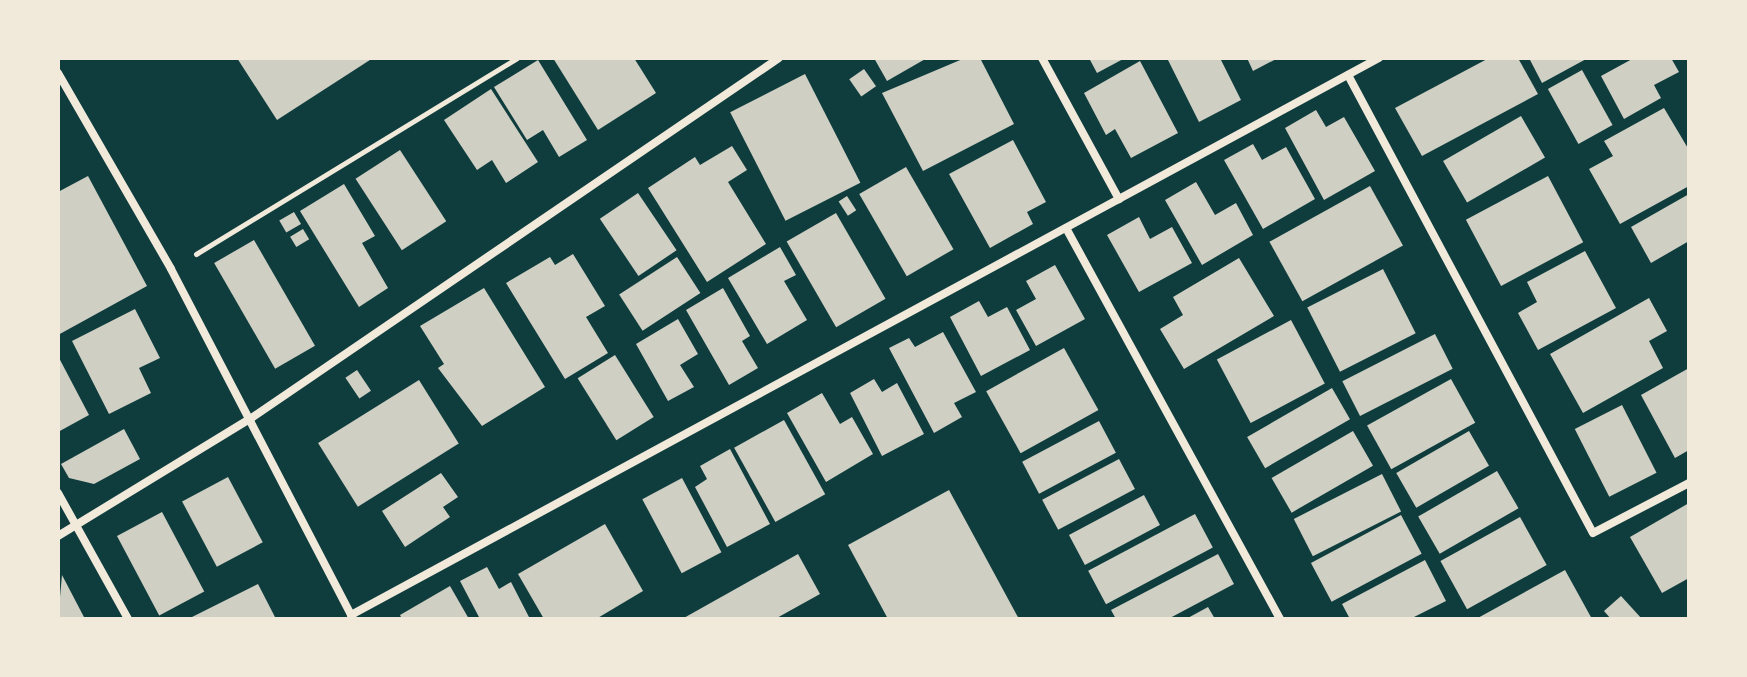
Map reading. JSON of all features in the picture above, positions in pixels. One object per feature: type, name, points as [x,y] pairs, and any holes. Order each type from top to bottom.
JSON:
[{"type":"street","points":[[58,536],[250,419],[779,58]]},
{"type":"street","points":[[1042,58],[1119,199]]},
{"type":"street","points":[[58,73],[171,269],[352,617],[1379,58]]},
{"type":"street","points":[[1348,75],[1593,533],[1689,483]]},
{"type":"street","points":[[1066,228],[1280,619]]},
{"type":"street","points":[[58,493],[128,619]]},
{"type":"path","points":[[171,269],[517,58]]},
{"type":"building","points":[[237,58],[373,58],[277,120]]},
{"type":"building","points":[[553,58],[634,58],[656,93],[598,130]]},
{"type":"building","points":[[874,58],[927,58],[887,81]]},
{"type":"building","points":[[965,58],[980,58],[1014,124],[923,171],[882,93]]},
{"type":"building","points":[[1089,58],[1125,58],[1097,73]]},
{"type":"building","points":[[1167,58],[1220,58],[1241,100],[1199,122]]},
{"type":"building","points":[[1247,58],[1278,58],[1253,71]]},
{"type":"building","points":[[1489,58],[1518,58],[1538,94],[1422,156],[1395,108]]},
{"type":"building","points":[[1529,58],[1588,58],[1542,83]]},
{"type":"building","points":[[1634,58],[1671,58],[1679,72],[1654,85],[1661,98],[1624,119],[1601,76]]},
{"type":"building","points":[[538,60],[587,140],[559,157],[543,130],[527,140],[494,87]]},
{"type":"building","points":[[1140,61],[1178,133],[1131,158],[1115,129],[1106,135],[1084,93]]},
{"type":"building","points":[[864,69],[876,86],[861,97],[849,79]]},
{"type":"building","points":[[1582,70],[1613,125],[1578,144],[1548,89]]},
{"type":"building","points":[[805,74],[860,183],[786,221],[730,112]]},
{"type":"building","points":[[491,89],[538,162],[506,183],[492,160],[477,170],[444,120]]},
{"type":"building","points":[[1664,108],[1689,150],[1689,186],[1620,224],[1589,169],[1613,156],[1604,141]]},
{"type":"building","points":[[1316,110],[1326,127],[1344,117],[1375,171],[1324,200],[1285,128]]},
{"type":"building","points":[[1521,116],[1545,158],[1467,203],[1443,161]]},
{"type":"building","points":[[1013,140],[1046,202],[1027,212],[1033,224],[990,248],[949,174]]},
{"type":"building","points":[[1253,144],[1262,160],[1286,147],[1315,199],[1263,229],[1224,160]]},
{"type":"building","points":[[732,146],[747,170],[728,182],[766,244],[707,282],[648,188],[695,157],[700,165]]},
{"type":"building","points":[[400,150],[446,221],[402,250],[356,179]]},
{"type":"building","points":[[906,167],[954,249],[907,276],[859,194]]},
{"type":"building","points":[[88,176],[147,286],[58,335],[58,192]]},
{"type":"building","points":[[1548,176],[1583,242],[1501,286],[1466,220]]},
{"type":"building","points":[[1196,182],[1215,215],[1236,203],[1253,235],[1202,265],[1165,200]]},
{"type":"building","points":[[344,184],[375,236],[362,243],[388,288],[359,307],[300,211]]},
{"type":"building","points":[[1370,186],[1403,245],[1302,301],[1269,242]]},
{"type":"building","points":[[638,193],[677,250],[638,276],[600,219]]},
{"type":"building","points":[[1689,194],[1689,241],[1651,263],[1631,227]]},
{"type":"building","points":[[847,196],[856,210],[848,216],[839,201]]},
{"type":"building","points":[[294,212],[301,224],[286,233],[279,220]]},
{"type":"building","points":[[836,213],[886,299],[836,327],[787,242]]},
{"type":"building","points":[[1139,217],[1150,239],[1172,227],[1192,263],[1139,292],[1107,235]]},
{"type":"building","points":[[303,229],[309,239],[296,247],[290,237]]},
{"type":"building","points":[[254,240],[315,346],[275,369],[214,263]]},
{"type":"building","points":[[780,247],[796,275],[784,281],[807,320],[767,344],[728,278]]},
{"type":"building","points":[[1585,251],[1616,308],[1538,350],[1518,313],[1537,302],[1527,282]]},
{"type":"building","points":[[573,254],[605,306],[586,317],[608,353],[565,379],[506,283],[550,257],[555,265]]},
{"type":"building","points":[[677,257],[700,293],[643,331],[619,295]]},
{"type":"building","points":[[1239,258],[1274,316],[1184,369],[1160,329],[1183,315],[1173,297]]},
{"type":"building","points":[[1055,265],[1085,319],[1036,346],[1016,310],[1036,299],[1026,281]]},
{"type":"building","points":[[1383,269],[1416,333],[1340,372],[1307,308]]},
{"type":"building","points":[[484,288],[545,387],[482,426],[438,368],[444,364],[420,326]]},
{"type":"building","points":[[723,288],[750,336],[742,341],[758,368],[729,385],[686,310]]},
{"type":"building","points":[[1649,298],[1667,331],[1649,341],[1663,368],[1583,413],[1550,354]]},
{"type":"building","points":[[979,301],[988,317],[1007,307],[1030,350],[981,376],[950,317]]},
{"type":"building","points":[[135,309],[160,358],[139,368],[151,393],[109,414],[72,341]]},
{"type":"building","points":[[678,319],[698,354],[680,365],[694,387],[668,401],[636,344]]},
{"type":"building","points":[[1291,320],[1325,384],[1251,423],[1217,359]]},
{"type":"building","points":[[943,332],[976,392],[954,403],[962,417],[934,433],[889,348],[909,338],[915,347]]},
{"type":"building","points":[[1435,334],[1453,369],[1360,416],[1342,381]]},
{"type":"building","points":[[1064,348],[1098,410],[1021,453],[986,391]]},
{"type":"building","points":[[615,355],[654,417],[616,440],[578,378]]},
{"type":"building","points":[[58,356],[89,415],[58,432]]},
{"type":"building","points":[[1689,368],[1689,450],[1675,458],[1641,395]]},
{"type":"building","points":[[357,370],[371,391],[359,399],[345,378]]},
{"type":"building","points":[[874,379],[882,392],[897,383],[924,434],[882,456],[850,393]]},
{"type":"building","points":[[1451,379],[1475,423],[1391,469],[1367,426]]},
{"type":"building","points":[[419,380],[459,444],[358,507],[318,443]]},
{"type":"building","points":[[1332,388],[1350,419],[1265,468],[1247,437]]},
{"type":"building","points":[[822,393],[840,424],[852,417],[873,454],[826,482],[787,413]]},
{"type":"building","points":[[1622,405],[1657,473],[1609,497],[1575,429]]},
{"type":"building","points":[[784,420],[825,494],[775,522],[734,448]]},
{"type":"building","points":[[1099,421],[1116,453],[1039,494],[1022,462]]},
{"type":"building","points":[[124,429],[140,459],[94,484],[69,478],[61,464]]},
{"type":"building","points":[[1353,431],[1373,466],[1292,513],[1272,478]]},
{"type":"building","points":[[1469,431],[1489,466],[1416,508],[1396,473]]},
{"type":"building","points":[[730,449],[770,524],[727,547],[695,487],[707,479],[700,466]]},
{"type":"building","points":[[1119,459],[1135,489],[1058,530],[1042,500]]},
{"type":"building","points":[[1497,471],[1518,508],[1440,554],[1418,516]]},
{"type":"building","points":[[441,473],[458,497],[443,507],[450,517],[405,547],[382,511]]},
{"type":"building","points":[[1382,474],[1401,511],[1313,556],[1294,519]]},
{"type":"building","points":[[228,477],[263,542],[217,567],[182,501]]},
{"type":"building","points":[[682,478],[721,552],[682,573],[642,499]]},
{"type":"building","points":[[949,490],[1019,619],[888,619],[848,545]]},
{"type":"building","points":[[1144,495],[1160,525],[1085,565],[1069,535]]},
{"type":"building","points":[[1689,503],[1689,578],[1662,593],[1630,537]]},
{"type":"building","points":[[162,512],[204,591],[159,615],[117,536]]},
{"type":"building","points":[[1195,514],[1213,548],[1106,604],[1088,571]]},
{"type":"building","points":[[1401,515],[1422,554],[1332,602],[1311,563]]},
{"type":"building","points":[[1520,517],[1547,565],[1467,609],[1440,561]]},
{"type":"building","points":[[605,524],[643,591],[596,619],[544,619],[518,574]]},
{"type":"building","points":[[798,554],[820,594],[775,619],[682,619]]},
{"type":"building","points":[[1218,554],[1234,584],[1168,619],[1116,619],[1111,610]]},
{"type":"building","points":[[1425,560],[1446,601],[1410,619],[1350,619],[1342,604]]},
{"type":"building","points":[[487,567],[499,589],[511,582],[530,619],[480,619],[460,581]]},
{"type":"building","points":[[1565,570],[1592,619],[1476,619]]},
{"type":"building","points":[[62,575],[85,619],[58,619]]},
{"type":"building","points":[[258,584],[276,619],[188,619]]},
{"type":"building","points":[[450,586],[469,619],[402,619],[400,615]]},
{"type":"building","points":[[1621,596],[1642,619],[1611,619],[1604,611]]},
{"type":"building","points":[[1208,607],[1215,619],[1186,619]]}]
